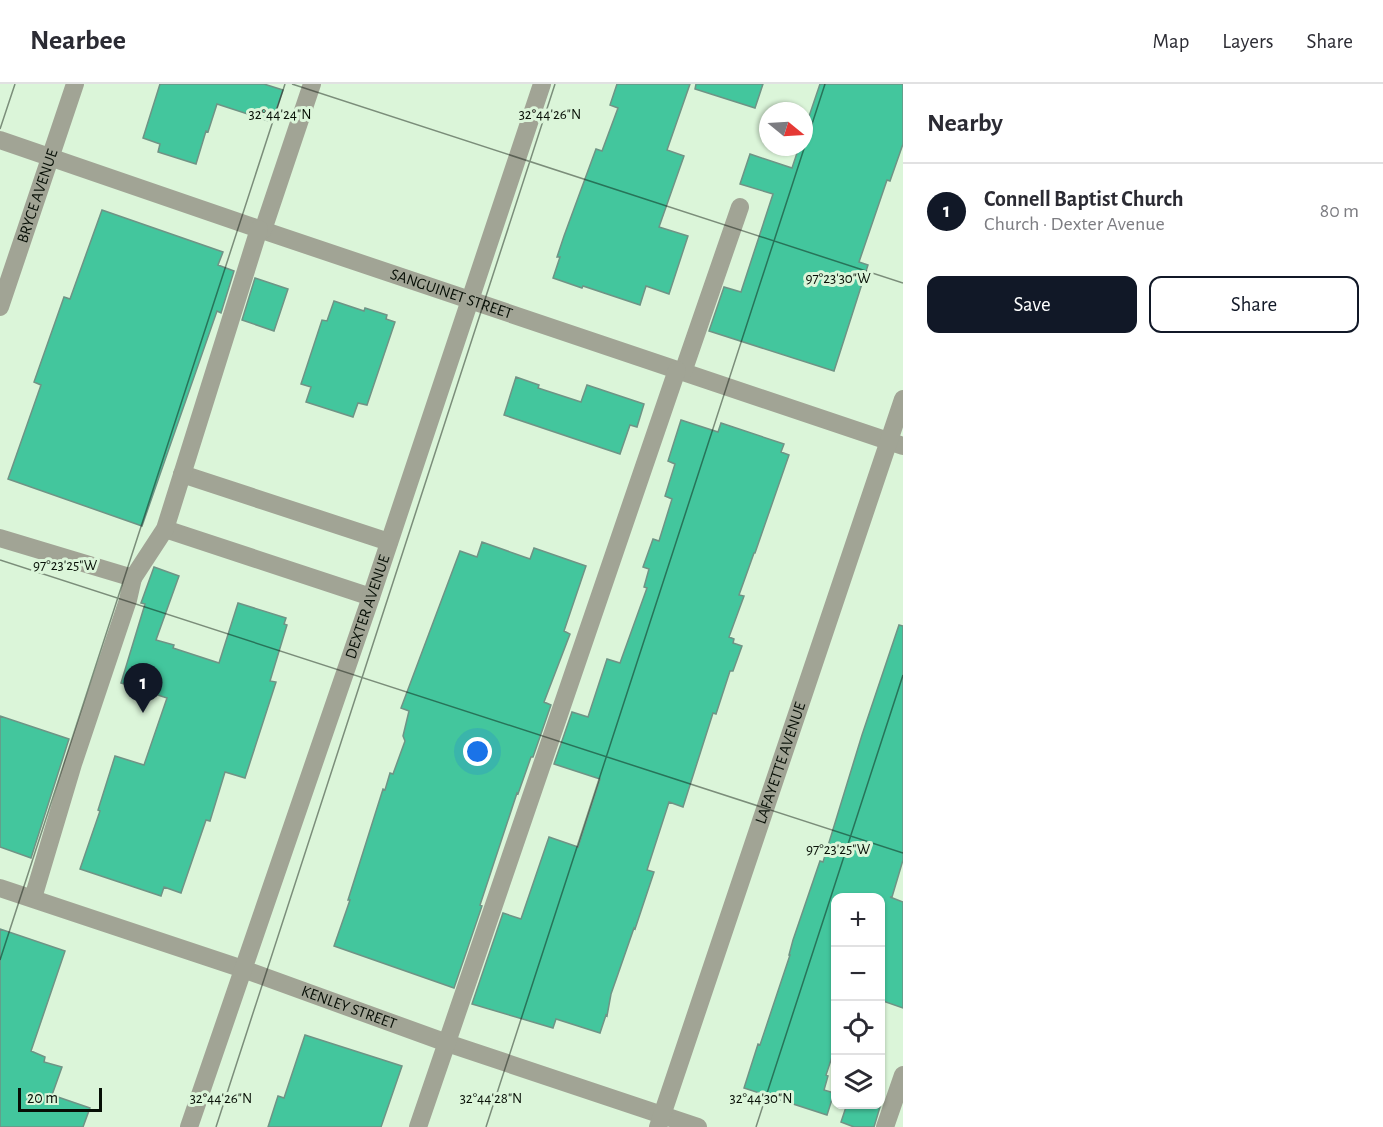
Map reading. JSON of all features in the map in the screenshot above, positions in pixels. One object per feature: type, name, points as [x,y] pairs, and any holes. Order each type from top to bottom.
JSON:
[{"type":"street","name":"BRYCE AVENUE","points":[[0,307],[75,84]]},
{"type":"street","points":[[33,898],[133,578],[165,529],[261,230],[312,84]]},
{"type":"street","name":"DEXTER AVENUE","points":[[189,1127],[371,597],[542,84]]},
{"type":"street","name":"SANGUINET STREET","points":[[0,140],[896,443]]},
{"type":"street","points":[[418,1127],[680,371],[740,207]]},
{"type":"street","name":"LAFAYETTE AVENUE","points":[[660,1121],[896,443],[903,399]]},
{"type":"street","points":[[182,474],[389,542]]},
{"type":"street","points":[[165,529],[371,597]]},
{"type":"street","points":[[0,538],[133,578]]},
{"type":"street","name":"KENLEY STREET","points":[[0,888],[243,969],[660,1121],[698,1127]]},
{"type":"street","points":[[885,1127],[903,1075]]},
{"type":"building","points":[[160,84],[264,84],[283,90],[272,122],[217,104],[196,164],[158,152],[160,144],[143,138]]},
{"type":"building","points":[[617,84],[690,84],[667,150],[684,156],[659,227],[688,236],[669,294],[646,286],[640,305],[553,278],[564,236],[596,149],[602,151],[618,108],[610,105]]},
{"type":"building","points":[[696,84],[763,84],[755,108],[695,89]]},
{"type":"building","points":[[820,84],[903,84],[903,144],[890,181],[887,180],[859,262],[868,265],[834,371],[709,331],[724,287],[741,292],[773,194],[740,184],[750,154],[792,168],[796,156],[813,156],[813,105]]},
{"type":"building","points":[[102,210],[223,252],[218,265],[234,271],[221,313],[217,311],[142,526],[8,479],[41,385],[34,382],[64,297],[70,299]]},
{"type":"building","points":[[255,278],[288,289],[274,331],[242,320]]},
{"type":"building","points":[[334,301],[364,311],[365,308],[387,315],[386,319],[395,322],[367,405],[358,403],[353,417],[306,402],[311,387],[301,384],[322,320],[327,321]]},
{"type":"building","points":[[516,377],[539,385],[538,388],[581,402],[587,385],[644,404],[637,427],[630,425],[620,454],[504,415]]},
{"type":"building","points":[[681,420],[718,432],[721,423],[784,444],[781,452],[789,455],[739,595],[744,596],[729,637],[734,639],[733,643],[742,646],[733,671],[730,671],[716,714],[713,713],[683,807],[669,802],[647,870],[654,872],[611,994],[607,1016],[600,1033],[556,1019],[553,1028],[472,1004],[503,913],[521,919],[549,837],[578,847],[600,779],[554,764],[572,712],[588,717],[607,659],[620,663],[647,588],[644,587],[649,569],[643,567],[653,539],[659,541],[672,499],[665,496],[675,464],[668,461]]},
{"type":"building","points":[[482,542],[530,559],[534,548],[586,566],[564,631],[570,634],[544,702],[551,705],[533,757],[531,757],[517,793],[454,988],[334,946],[383,789],[385,790],[390,773],[393,774],[405,741],[403,736],[409,711],[401,708],[460,551],[477,557]]},
{"type":"building","points":[[154,567],[179,576],[156,640],[174,645],[173,648],[219,663],[238,603],[286,618],[284,624],[287,625],[270,681],[276,682],[245,778],[225,772],[210,821],[206,820],[181,893],[164,887],[161,896],[80,869],[100,811],[98,810],[115,756],[144,765],[167,698],[121,683],[145,604],[141,603]]},
{"type":"building","points":[[899,625],[903,626],[903,860],[892,897],[890,897],[903,902],[903,1008],[885,1002],[885,893],[831,893],[831,1060],[824,1090],[831,1092],[831,1102],[827,1115],[744,1088],[820,861],[823,862]]},
{"type":"building","points":[[0,716],[69,739],[31,858],[0,847]]},
{"type":"building","points":[[0,929],[65,951],[31,1051],[45,1057],[44,1062],[62,1067],[52,1095],[90,1108],[83,1127],[0,1127]]},
{"type":"building","points":[[305,1035],[402,1066],[381,1127],[268,1127],[278,1096],[284,1098]]},
{"type":"building","points":[[845,1109],[879,1109],[874,1127],[854,1127],[841,1122]]},
{"type":"place","name":"Connell Baptist Church","points":[[143,713]]}]
